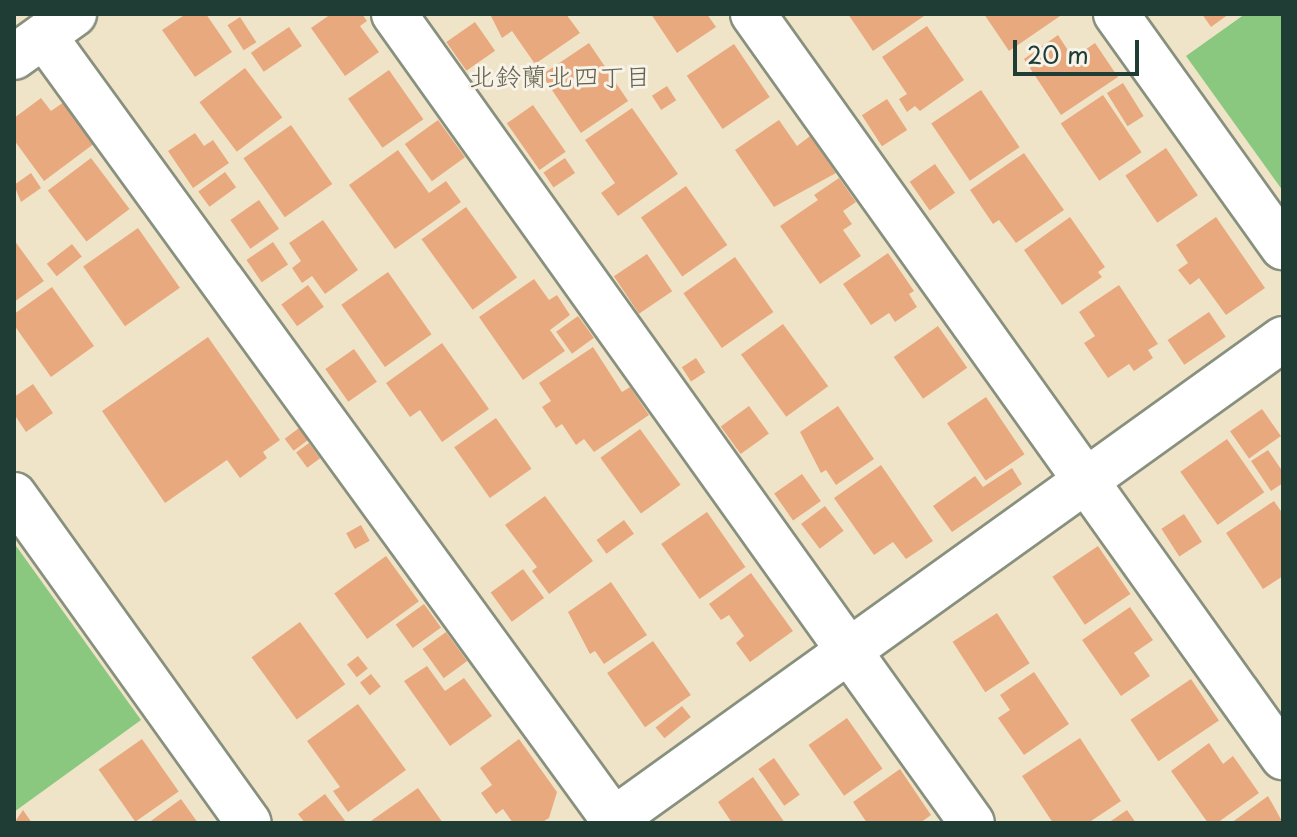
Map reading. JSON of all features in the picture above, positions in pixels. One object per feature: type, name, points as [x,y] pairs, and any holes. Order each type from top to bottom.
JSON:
[{"type":"street","points":[[394,14],[972,823]]},
{"type":"street","points":[[753,14],[1283,757]]},
{"type":"street","points":[[1116,14],[1283,247]]},
{"type":"street","points":[[44,36],[613,822],[1283,339]]},
{"type":"street","points":[[14,495],[249,823]]},
{"type":"green space","points":[[1245,14],[1283,14],[1283,191],[1186,56]]},
{"type":"green space","points":[[14,543],[141,720],[14,812]]},
{"type":"building","points":[[186,14],[206,14],[232,52],[195,77],[162,30]]},
{"type":"building","points":[[331,14],[362,14],[367,21],[360,26],[379,52],[345,76],[311,28]]},
{"type":"building","points":[[490,14],[566,14],[580,33],[535,64],[512,31],[502,38]]},
{"type":"building","points":[[651,14],[707,14],[716,27],[677,53]]},
{"type":"building","points":[[848,14],[922,14],[924,16],[873,51]]},
{"type":"building","points":[[984,14],[1063,14],[1009,51]]},
{"type":"building","points":[[1202,14],[1229,14],[1211,27]]},
{"type":"building","points":[[240,17],[256,42],[244,50],[227,25]]},
{"type":"building","points":[[475,22],[495,51],[466,71],[446,42]]},
{"type":"building","points":[[927,26],[964,80],[920,111],[915,106],[907,112],[899,99],[907,94],[882,57]]},
{"type":"building","points":[[289,27],[302,46],[264,72],[251,53]]},
{"type":"building","points":[[1058,35],[1073,58],[1095,43],[1118,77],[1061,115],[1024,59]]},
{"type":"building","points":[[589,43],[628,101],[581,133],[542,75]]},
{"type":"building","points":[[734,44],[770,97],[723,129],[687,76]]},
{"type":"building","points":[[245,68],[282,118],[237,152],[199,102]]},
{"type":"building","points":[[389,70],[423,119],[382,148],[348,99]]},
{"type":"building","points":[[1123,83],[1144,116],[1128,126],[1107,93]]},
{"type":"building","points":[[667,86],[676,100],[661,110],[652,96]]},
{"type":"building","points":[[981,90],[1020,147],[970,181],[931,124]]},
{"type":"building","points":[[1103,95],[1142,152],[1099,181],[1061,124]]},
{"type":"building","points":[[41,98],[51,111],[64,102],[95,143],[44,181],[14,140],[14,118]]},
{"type":"building","points":[[887,99],[907,130],[882,146],[862,115]]},
{"type":"building","points":[[533,105],[566,152],[539,170],[507,123]]},
{"type":"building","points":[[632,108],[678,174],[618,216],[601,193],[615,183],[585,140]]},
{"type":"building","points":[[438,120],[465,157],[432,181],[405,144]]},
{"type":"building","points":[[779,120],[797,146],[810,136],[836,173],[774,207],[735,150]]},
{"type":"building","points":[[291,125],[332,184],[285,217],[243,158]]},
{"type":"building","points":[[195,133],[204,146],[213,140],[229,163],[193,188],[168,151]]},
{"type":"building","points":[[1166,148],[1198,195],[1157,223],[1125,175]]},
{"type":"building","points":[[398,150],[429,193],[446,181],[461,202],[395,249],[349,185]]},
{"type":"building","points":[[1024,153],[1064,210],[1016,243],[999,220],[993,224],[970,190]]},
{"type":"building","points":[[91,158],[130,209],[86,242],[48,190]]},
{"type":"building","points":[[565,158],[575,173],[554,187],[543,173]]},
{"type":"building","points":[[935,164],[955,193],[930,210],[910,182]]},
{"type":"building","points":[[225,172],[236,187],[209,207],[198,191]]},
{"type":"building","points":[[31,173],[41,188],[21,202],[14,185]]},
{"type":"building","points":[[839,178],[856,202],[843,211],[852,224],[843,230],[861,256],[820,284],[780,226],[818,200],[814,195]]},
{"type":"building","points":[[686,186],[727,245],[682,277],[641,218]]},
{"type":"building","points":[[259,200],[279,229],[250,249],[230,220]]},
{"type":"building","points":[[466,207],[517,277],[473,310],[422,239]]},
{"type":"building","points":[[1070,217],[1105,267],[1098,272],[1102,277],[1062,305],[1024,250]]},
{"type":"building","points":[[1216,217],[1265,288],[1226,315],[1199,278],[1190,285],[1178,270],[1188,263],[1176,245]]},
{"type":"building","points":[[323,220],[358,270],[325,294],[312,276],[302,283],[292,268],[301,261],[289,243]]},
{"type":"building","points":[[138,228],[180,288],[125,326],[83,266]]},
{"type":"building","points":[[14,240],[44,281],[14,302]]},
{"type":"building","points":[[273,242],[288,264],[262,282],[246,260]]},
{"type":"building","points":[[72,244],[82,257],[57,276],[47,264]]},
{"type":"building","points":[[888,253],[914,291],[909,294],[917,307],[895,322],[889,313],[871,325],[843,284]]},
{"type":"building","points":[[647,254],[672,291],[639,314],[614,276]]},
{"type":"building","points":[[735,257],[773,312],[722,348],[683,293]]},
{"type":"building","points":[[388,272],[432,334],[385,367],[341,305]]},
{"type":"building","points":[[534,279],[549,300],[557,295],[570,315],[550,330],[565,351],[523,380],[479,317]]},
{"type":"building","points":[[308,285],[324,307],[297,326],[281,304]]},
{"type":"building","points":[[1119,285],[1158,344],[1148,350],[1153,358],[1134,371],[1129,364],[1108,378],[1084,343],[1095,336],[1079,312]]},
{"type":"building","points":[[52,287],[94,346],[51,377],[14,325],[14,314]]},
{"type":"building","points":[[1209,312],[1226,337],[1184,365],[1168,340]]},
{"type":"building","points":[[578,316],[594,338],[572,354],[556,332]]},
{"type":"building","points":[[783,324],[828,386],[786,417],[741,355]]},
{"type":"building","points":[[938,326],[967,368],[923,399],[894,357]]},
{"type":"building","points":[[208,337],[280,440],[263,452],[267,458],[240,478],[227,460],[165,503],[102,411]]},
{"type":"building","points":[[442,343],[489,409],[442,442],[420,410],[410,417],[386,383]]},
{"type":"building","points":[[593,347],[622,392],[630,387],[649,415],[594,452],[584,439],[576,445],[562,424],[556,428],[542,407],[551,401],[539,383]]},
{"type":"building","points":[[354,349],[377,382],[348,402],[325,369]]},
{"type":"building","points":[[696,358],[705,372],[691,382],[682,367]]},
{"type":"building","points":[[33,384],[53,413],[26,432],[14,414],[14,397]]},
{"type":"building","points":[[986,397],[1025,454],[986,480],[947,423]]},
{"type":"building","points":[[749,406],[769,434],[741,454],[721,427]]},
{"type":"building","points":[[838,406],[874,459],[836,485],[826,470],[821,473],[800,432]]},
{"type":"building","points":[[1262,409],[1281,436],[1249,458],[1230,431]]},
{"type":"building","points":[[496,418],[532,469],[490,498],[454,447]]},
{"type":"building","points":[[299,428],[308,440],[294,451],[285,439]]},
{"type":"building","points":[[640,429],[681,485],[641,514],[600,458]]},
{"type":"building","points":[[1227,439],[1264,492],[1218,525],[1180,472]]},
{"type":"building","points":[[309,443],[320,458],[307,468],[296,452]]},
{"type":"building","points":[[1268,450],[1283,472],[1283,483],[1271,491],[1251,461]]},
{"type":"building","points":[[881,465],[933,541],[906,559],[893,542],[874,555],[834,498]]},
{"type":"building","points":[[1012,468],[1022,484],[952,532],[933,506],[975,476],[983,487]]},
{"type":"building","points":[[802,474],[821,501],[793,521],[774,494]]},
{"type":"building","points":[[545,496],[593,561],[549,594],[532,571],[537,567],[505,525]]},
{"type":"building","points":[[1274,501],[1283,514],[1283,576],[1263,589],[1226,533]]},
{"type":"building","points":[[825,506],[844,531],[820,549],[801,524]]},
{"type":"building","points":[[707,512],[745,567],[700,599],[661,544]]},
{"type":"building","points":[[1184,514],[1202,542],[1179,556],[1161,529]]},
{"type":"building","points":[[624,520],[634,534],[606,554],[596,540]]},
{"type":"building","points":[[361,525],[370,541],[355,549],[346,533]]},
{"type":"building","points":[[1098,546],[1130,594],[1085,625],[1052,577]]},
{"type":"building","points":[[386,556],[419,601],[367,639],[334,594]]},
{"type":"building","points":[[523,569],[544,598],[512,622],[491,593]]},
{"type":"building","points":[[751,573],[793,631],[750,662],[736,643],[744,636],[729,615],[721,620],[709,604]]},
{"type":"building","points":[[611,582],[647,635],[604,664],[595,651],[590,654],[568,612]]},
{"type":"building","points":[[424,604],[441,627],[413,648],[396,625]]},
{"type":"building","points":[[1130,607],[1153,640],[1134,653],[1150,676],[1121,696],[1082,640]]},
{"type":"building","points":[[997,613],[1030,663],[985,692],[953,642]]},
{"type":"building","points":[[300,622],[345,684],[297,720],[251,657]]},
{"type":"building","points":[[446,632],[467,661],[444,678],[423,649]]},
{"type":"building","points":[[653,641],[691,695],[645,727],[607,673]]},
{"type":"building","points":[[358,656],[368,669],[357,677],[347,665]]},
{"type":"building","points":[[427,666],[445,691],[464,678],[492,716],[450,746],[404,681]]},
{"type":"building","points":[[1034,672],[1069,724],[1024,755],[998,718],[1010,710],[1000,695]]},
{"type":"building","points":[[371,674],[381,687],[370,695],[360,683]]},
{"type":"building","points":[[1191,679],[1219,720],[1158,761],[1130,720]]},
{"type":"building","points":[[358,704],[406,770],[348,812],[333,791],[340,787],[307,741]]},
{"type":"building","points":[[682,706],[691,717],[664,738],[656,727]]},
{"type":"building","points":[[847,718],[883,769],[844,796],[808,745]]},
{"type":"building","points":[[1080,738],[1121,801],[1088,823],[1053,823],[1022,776]]},
{"type":"building","points":[[142,739],[179,791],[135,822],[99,769]]},
{"type":"building","points":[[519,739],[557,792],[549,818],[541,823],[513,823],[503,809],[496,814],[481,793],[492,785],[480,768]]},
{"type":"building","points":[[1209,743],[1223,764],[1233,756],[1259,793],[1217,823],[1208,823],[1171,771]]},
{"type":"building","points":[[774,758],[800,795],[784,806],[758,769]]},
{"type":"building","points":[[900,769],[931,815],[920,823],[867,823],[853,802]]},
{"type":"building","points":[[753,777],[785,823],[732,823],[718,802]]},
{"type":"building","points":[[418,788],[443,823],[368,823]]},
{"type":"building","points":[[325,794],[346,822],[305,823],[298,814]]},
{"type":"building","points":[[1268,796],[1283,823],[1231,823]]},
{"type":"building","points":[[181,799],[198,823],[148,823]]},
{"type":"building","points":[[23,810],[32,823],[14,823]]},
{"type":"building","points":[[1127,810],[1136,823],[1108,823]]},
{"type":"district","name":"北鈴蘭北四丁目","points":[[560,76]]}]
